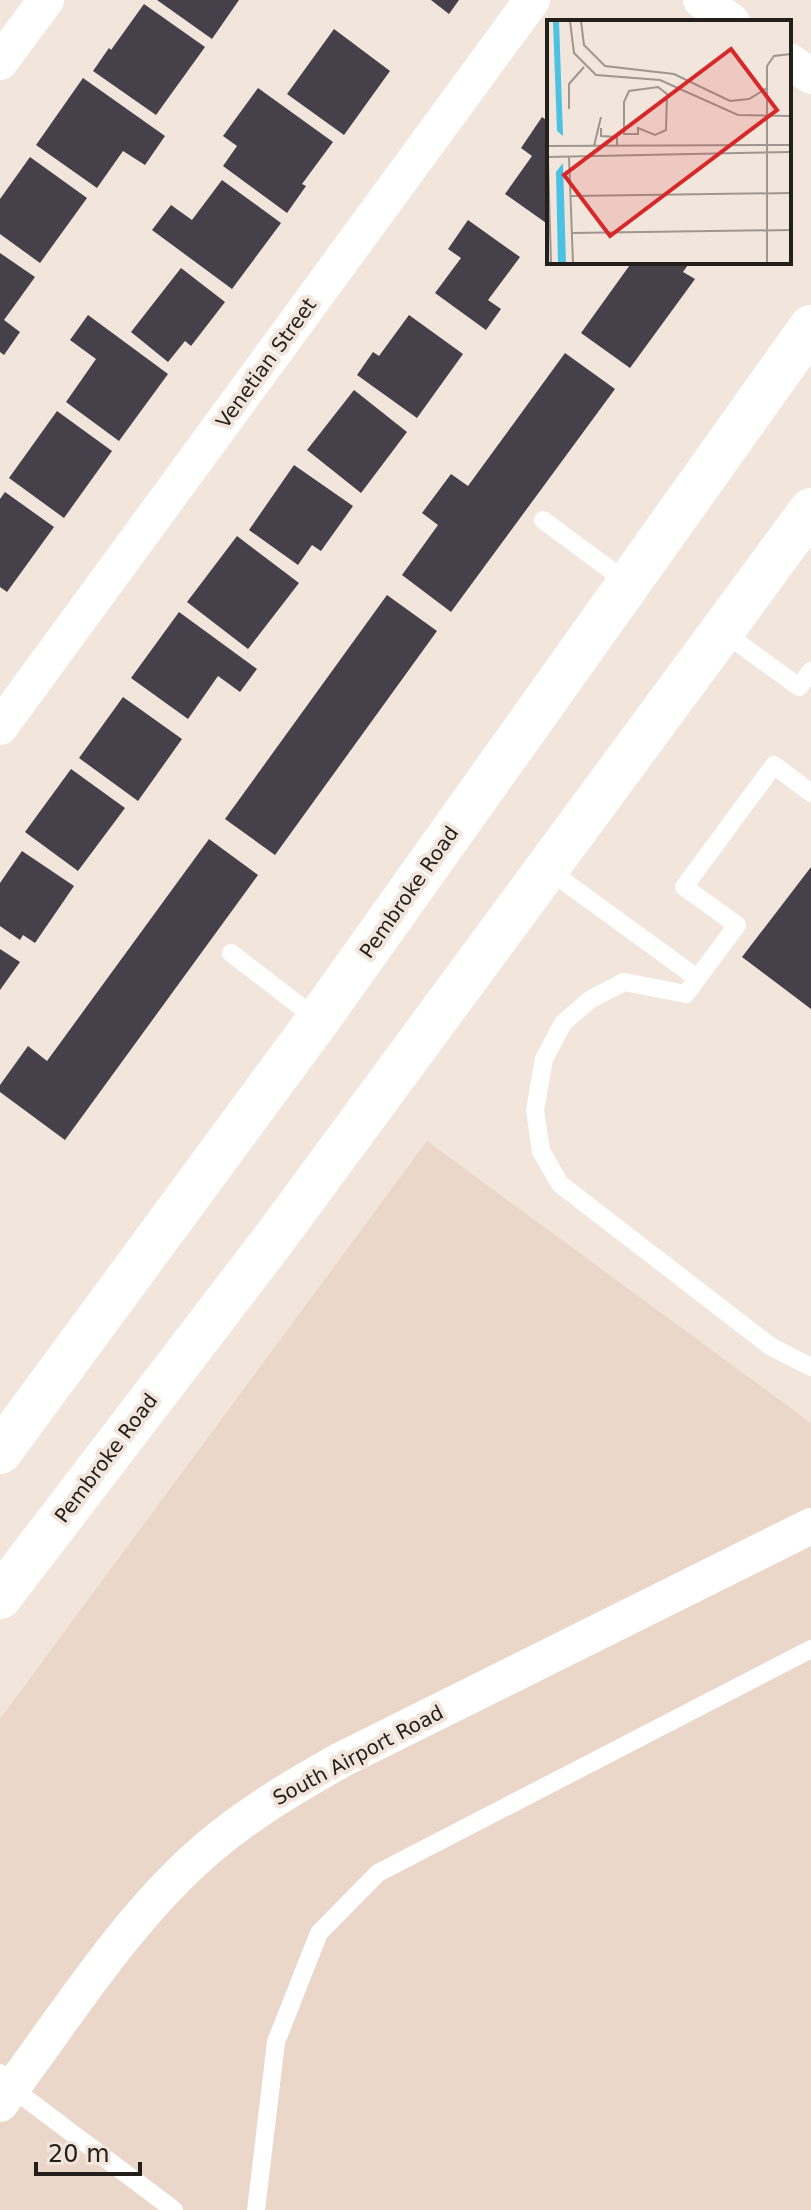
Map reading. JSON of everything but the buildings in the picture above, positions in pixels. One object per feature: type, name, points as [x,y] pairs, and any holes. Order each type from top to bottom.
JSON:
[{"type":"main road","name":"Pembroke Road","points":[[4,1439],[318,1020],[811,327]]},
{"type":"main road","name":"Pembroke Road","points":[[0,1597],[274,1239],[811,510]]},
{"type":"street","points":[[0,62],[46,0]]},
{"type":"street","name":"Venetian Street","points":[[0,727],[532,0]]},
{"type":"street","points":[[701,0],[729,20]]},
{"type":"street","points":[[791,62],[811,76]]},
{"type":"street","name":"South Airport Road","points":[[3,2087],[151,1905],[208,1848],[245,1819],[289,1789],[341,1760],[811,1526]]},
{"type":"lane","points":[[543,520],[628,583]]},
{"type":"lane","points":[[722,631],[799,687],[811,671]]},
{"type":"lane","points":[[811,793],[774,765],[684,887],[737,925],[686,994],[624,982],[591,999],[563,1023],[544,1059],[535,1110],[541,1151],[560,1184],[770,1346],[811,1367]]},
{"type":"lane","points":[[546,869],[697,978]]},
{"type":"lane","points":[[231,953],[318,1020]]},
{"type":"lane","points":[[256,2210],[276,2042],[319,1933],[348,1903],[378,1873],[811,1649]]},
{"type":"lane","points":[[3,2087],[174,2210]]},
{"type":"shaded area","points":[[427,1141],[811,1423],[811,2210],[0,2210],[0,1719]]}]
